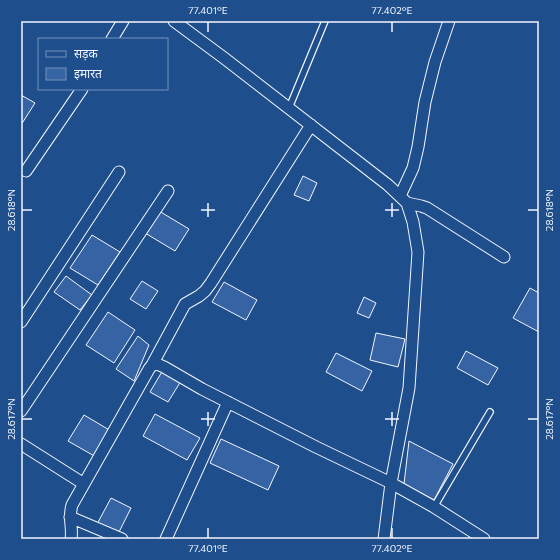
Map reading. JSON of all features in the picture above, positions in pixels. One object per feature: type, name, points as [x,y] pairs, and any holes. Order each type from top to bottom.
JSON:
[{"type":"street","points":[[113,38],[122,21]]},
{"type":"street","points":[[174,21],[388,185],[403,200],[414,222],[418,252],[409,388],[391,483],[384,539]]},
{"type":"street","points":[[403,200],[418,147],[425,102],[435,62],[449,21]]},
{"type":"street","points":[[26,171],[81,90]]},
{"type":"street","points":[[71,539],[72,534],[70,517],[72,505],[185,304],[206,291],[311,125]]},
{"type":"street","points":[[21,322],[119,172]]},
{"type":"street","points":[[21,410],[168,191]]},
{"type":"street","points":[[403,200],[427,208],[504,257]]},
{"type":"street","points":[[152,365],[157,364],[164,367],[202,389],[391,483],[434,507],[484,539]]},
{"type":"street","points":[[166,539],[228,402]]},
{"type":"street","points":[[21,444],[84,484]]},
{"type":"street","points":[[70,517],[122,539]]},
{"type":"lane","points":[[289,108],[325,21]]},
{"type":"lane","points":[[434,507],[490,412]]},
{"type":"building","points":[[21,95],[35,103],[21,125]]},
{"type":"building","points":[[303,176],[317,183],[309,201],[294,195]]},
{"type":"building","points":[[159,211],[189,229],[175,251],[145,233]]},
{"type":"building","points":[[92,235],[120,252],[98,285],[70,268]]},
{"type":"building","points":[[66,276],[92,295],[80,310],[54,292]]},
{"type":"building","points":[[142,281],[158,291],[146,309],[130,299]]},
{"type":"building","points":[[224,282],[257,300],[246,320],[212,302]]},
{"type":"building","points":[[530,288],[539,293],[539,332],[513,318]]},
{"type":"building","points":[[364,297],[376,303],[369,318],[357,313]]},
{"type":"building","points":[[108,312],[135,330],[114,363],[86,345]]},
{"type":"building","points":[[376,333],[405,339],[398,367],[370,360]]},
{"type":"building","points":[[138,336],[149,345],[134,381],[116,369]]},
{"type":"building","points":[[466,351],[498,368],[488,385],[457,368]]},
{"type":"building","points":[[336,353],[372,371],[362,391],[326,372]]},
{"type":"building","points":[[163,370],[181,381],[168,402],[150,392]]},
{"type":"building","points":[[155,414],[200,438],[187,460],[143,436]]},
{"type":"building","points":[[84,415],[111,431],[96,457],[68,441]]},
{"type":"building","points":[[221,439],[279,466],[268,490],[210,463]]},
{"type":"building","points":[[409,441],[453,464],[434,500],[404,484]]},
{"type":"building","points":[[111,498],[131,508],[117,536],[96,526]]}]
